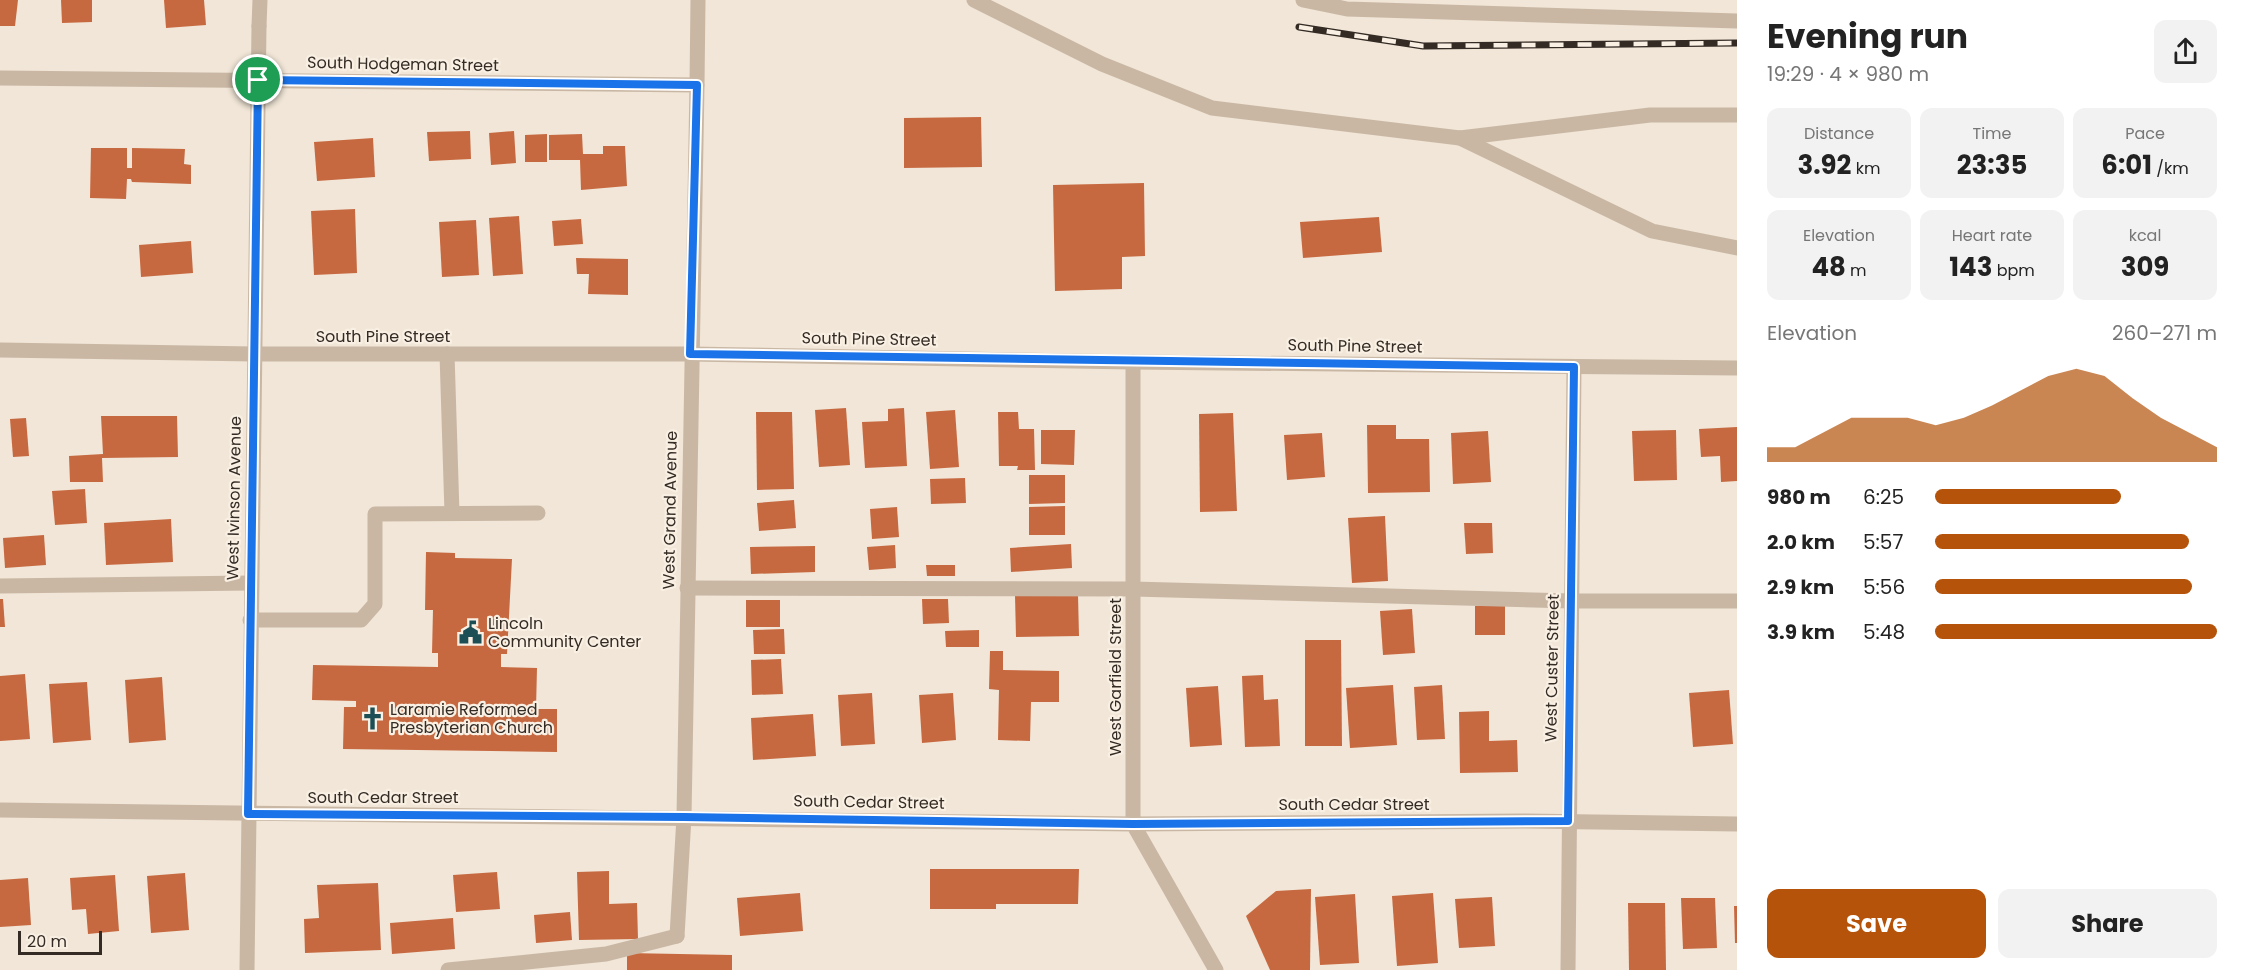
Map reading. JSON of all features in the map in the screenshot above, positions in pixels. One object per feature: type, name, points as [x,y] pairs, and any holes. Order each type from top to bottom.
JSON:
[{"type":"street","name":"West Ivinson Avenue","points":[[247,970],[260,0]]},
{"type":"street","name":"West Grand Avenue","points":[[448,970],[606,954],[677,936],[684,817],[690,354],[698,0]]},
{"type":"street","points":[[974,0],[1102,64],[1212,108],[1460,138],[1650,115],[1737,115]]},
{"type":"street","points":[[1303,0],[1347,9],[1737,21]]},
{"type":"street","name":"South Hodgeman Street","points":[[0,78],[697,85]]},
{"type":"street","points":[[1460,138],[1652,231],[1737,248]]},
{"type":"street","name":"South Pine Street","points":[[0,350],[254,354],[690,354],[1132,362],[1737,368]]},
{"type":"street","points":[[447,354],[452,513]]},
{"type":"street","name":"West Garfield Street","points":[[1132,362],[1133,824],[1216,970]]},
{"type":"street","name":"West Custer Street","points":[[1568,970],[1574,367]]},
{"type":"street","points":[[250,620],[361,620],[375,604],[375,514],[538,513]]},
{"type":"street","points":[[0,586],[251,583]]},
{"type":"street","points":[[687,588],[1133,589],[1571,601],[1737,601]]},
{"type":"street","name":"South Cedar Street","points":[[0,810],[1133,824],[1568,821],[1737,825]]},
{"type":"building","points":[[0,0],[18,0],[15,26],[0,26]]},
{"type":"building","points":[[61,0],[92,0],[92,22],[62,23]]},
{"type":"building","points":[[164,0],[204,0],[206,25],[166,28]]},
{"type":"building","points":[[981,117],[982,167],[904,168],[904,118]]},
{"type":"building","points":[[470,131],[471,159],[429,161],[427,132]]},
{"type":"building","points":[[514,131],[516,163],[491,165],[489,133]]},
{"type":"building","points":[[547,134],[547,162],[525,162],[525,135]]},
{"type":"building","points":[[582,134],[583,154],[603,154],[603,146],[625,146],[627,186],[581,190],[580,160],[549,160],[549,135]]},
{"type":"building","points":[[373,138],[375,177],[317,181],[314,142]]},
{"type":"building","points":[[91,148],[127,148],[127,168],[132,168],[132,148],[185,149],[184,164],[191,165],[191,184],[132,182],[131,179],[127,179],[126,199],[90,198]]},
{"type":"building","points":[[1144,183],[1145,256],[1122,257],[1122,289],[1055,291],[1053,185]]},
{"type":"building","points":[[355,209],[357,273],[314,275],[311,211]]},
{"type":"building","points":[[519,216],[523,274],[493,276],[489,218]]},
{"type":"building","points":[[1379,217],[1382,252],[1303,258],[1300,222]]},
{"type":"building","points":[[581,219],[583,244],[554,246],[552,221]]},
{"type":"building","points":[[476,220],[479,275],[442,277],[439,222]]},
{"type":"building","points":[[191,241],[193,273],[141,277],[139,245]]},
{"type":"building","points":[[576,258],[628,259],[628,295],[588,294],[589,274],[577,274]]},
{"type":"building","points":[[846,408],[850,465],[819,467],[815,410]]},
{"type":"building","points":[[904,408],[907,466],[865,468],[862,422],[888,421],[888,409]]},
{"type":"building","points":[[955,410],[959,467],[930,469],[926,412]]},
{"type":"building","points":[[756,412],[792,412],[794,489],[757,490]]},
{"type":"building","points":[[998,412],[1018,412],[1019,429],[1034,429],[1035,470],[1017,470],[1018,466],[999,466]]},
{"type":"building","points":[[1233,413],[1237,511],[1200,512],[1199,414]]},
{"type":"building","points":[[101,416],[177,416],[178,457],[102,458],[103,482],[70,482],[69,456],[103,454]]},
{"type":"building","points":[[26,418],[29,456],[13,457],[10,419]]},
{"type":"building","points":[[1367,425],[1396,425],[1396,439],[1429,439],[1430,492],[1368,493]]},
{"type":"building","points":[[1737,427],[1737,481],[1721,482],[1720,456],[1701,457],[1699,429]]},
{"type":"building","points":[[1041,430],[1075,430],[1074,465],[1041,464]]},
{"type":"building","points":[[1676,430],[1677,480],[1634,481],[1632,431]]},
{"type":"building","points":[[1488,431],[1491,482],[1453,484],[1451,433]]},
{"type":"building","points":[[1322,433],[1325,477],[1287,480],[1284,435]]},
{"type":"building","points":[[1029,475],[1065,475],[1065,503],[1029,504]]},
{"type":"building","points":[[965,478],[966,503],[931,504],[930,479]]},
{"type":"building","points":[[85,489],[87,523],[55,525],[52,491]]},
{"type":"building","points":[[794,500],[796,528],[759,531],[757,503]]},
{"type":"building","points":[[1065,506],[1065,535],[1029,535],[1029,507]]},
{"type":"building","points":[[897,507],[899,537],[872,539],[870,509]]},
{"type":"building","points":[[1385,516],[1388,581],[1352,583],[1348,518]]},
{"type":"building","points":[[171,519],[173,562],[106,565],[104,523]]},
{"type":"building","points":[[1464,523],[1492,523],[1493,553],[1466,554]]},
{"type":"building","points":[[44,535],[46,565],[5,568],[3,538]]},
{"type":"building","points":[[1071,544],[1072,568],[1011,572],[1010,548]]},
{"type":"building","points":[[895,545],[896,568],[869,570],[867,547]]},
{"type":"building","points":[[815,546],[815,572],[751,574],[750,547]]},
{"type":"building","name":"Lincoln Community Center","points":[[426,552],[455,553],[455,558],[512,559],[507,654],[501,654],[501,667],[537,668],[536,709],[557,709],[557,752],[343,749],[344,707],[356,707],[356,701],[312,700],[313,665],[438,667],[438,653],[432,653],[433,610],[425,610]]},
{"type":"building","points":[[926,565],[955,565],[955,576],[927,576]]},
{"type":"building","points":[[1078,595],[1079,636],[1016,637],[1015,596]]},
{"type":"building","points":[[0,599],[3,599],[5,627],[0,627]]},
{"type":"building","points":[[922,599],[948,599],[949,623],[923,624]]},
{"type":"building","points":[[746,600],[780,600],[780,627],[746,627]]},
{"type":"building","points":[[1475,606],[1505,606],[1505,635],[1475,635]]},
{"type":"building","points":[[1412,609],[1415,653],[1383,655],[1380,611]]},
{"type":"building","points":[[784,629],[785,654],[754,654],[753,630]]},
{"type":"building","points":[[979,630],[979,647],[946,647],[945,631]]},
{"type":"building","points":[[1305,640],[1341,640],[1342,746],[1305,746]]},
{"type":"building","points":[[990,651],[1003,651],[1003,670],[1059,671],[1059,702],[1031,702],[1030,741],[998,740],[999,690],[989,689]]},
{"type":"building","points":[[781,659],[783,694],[752,695],[751,660]]},
{"type":"building","points":[[25,674],[30,739],[0,741],[0,676]]},
{"type":"building","points":[[1263,675],[1264,700],[1278,699],[1280,746],[1245,747],[1242,676]]},
{"type":"building","points":[[162,677],[166,740],[129,743],[125,680]]},
{"type":"building","points":[[87,682],[91,740],[53,743],[49,684]]},
{"type":"building","points":[[1393,685],[1397,745],[1350,748],[1346,688]]},
{"type":"building","points":[[1442,685],[1445,739],[1417,740],[1414,687]]},
{"type":"building","points":[[1218,686],[1222,745],[1190,747],[1186,688]]},
{"type":"building","points":[[1729,690],[1733,744],[1693,747],[1689,693]]},
{"type":"building","points":[[872,693],[875,744],[841,746],[838,695]]},
{"type":"building","points":[[953,693],[956,740],[922,743],[919,695]]},
{"type":"building","points":[[1489,711],[1489,741],[1517,740],[1518,772],[1460,773],[1459,712]]},
{"type":"building","points":[[813,714],[816,756],[753,760],[751,718]]},
{"type":"building","points":[[930,869],[1079,869],[1078,904],[996,904],[996,909],[930,909]]},
{"type":"building","points":[[609,871],[609,904],[637,903],[638,939],[579,940],[577,872]]},
{"type":"building","points":[[497,872],[500,909],[456,912],[453,875]]},
{"type":"building","points":[[185,873],[189,930],[151,933],[147,876]]},
{"type":"building","points":[[115,875],[119,931],[88,934],[86,909],[72,910],[70,878]]},
{"type":"building","points":[[28,878],[31,925],[0,927],[0,880]]},
{"type":"building","points":[[378,883],[381,950],[305,953],[304,919],[319,918],[317,885]]},
{"type":"building","points":[[1311,889],[1310,970],[1270,970],[1246,916],[1276,891]]},
{"type":"building","points":[[800,893],[803,931],[740,936],[737,898]]},
{"type":"building","points":[[1433,893],[1438,963],[1397,966],[1392,896]]},
{"type":"building","points":[[1355,894],[1359,963],[1320,965],[1315,897]]},
{"type":"building","points":[[1492,897],[1495,946],[1459,948],[1455,899]]},
{"type":"building","points":[[1681,898],[1715,898],[1717,948],[1683,949]]},
{"type":"building","points":[[1628,903],[1665,903],[1666,970],[1629,970]]},
{"type":"building","points":[[1734,906],[1737,906],[1737,943],[1735,943]]},
{"type":"building","points":[[570,912],[572,940],[536,943],[534,915]]},
{"type":"building","points":[[453,918],[455,949],[392,954],[390,923]]},
{"type":"building","points":[[627,953],[732,955],[732,970],[627,970]]},
{"type":"railway","points":[[1299,27],[1423,46],[1737,43]]},
{"type":"place","name":"Lincoln Community Center","points":[[470,632]]},
{"type":"place","name":"Laramie Reformed Presbyterian Church","points":[[372,718]]},
{"type":"route","points":[[258,80],[697,85],[690,354],[1574,367],[1568,821],[1133,824],[684,817],[248,814],[258,80]]}]
